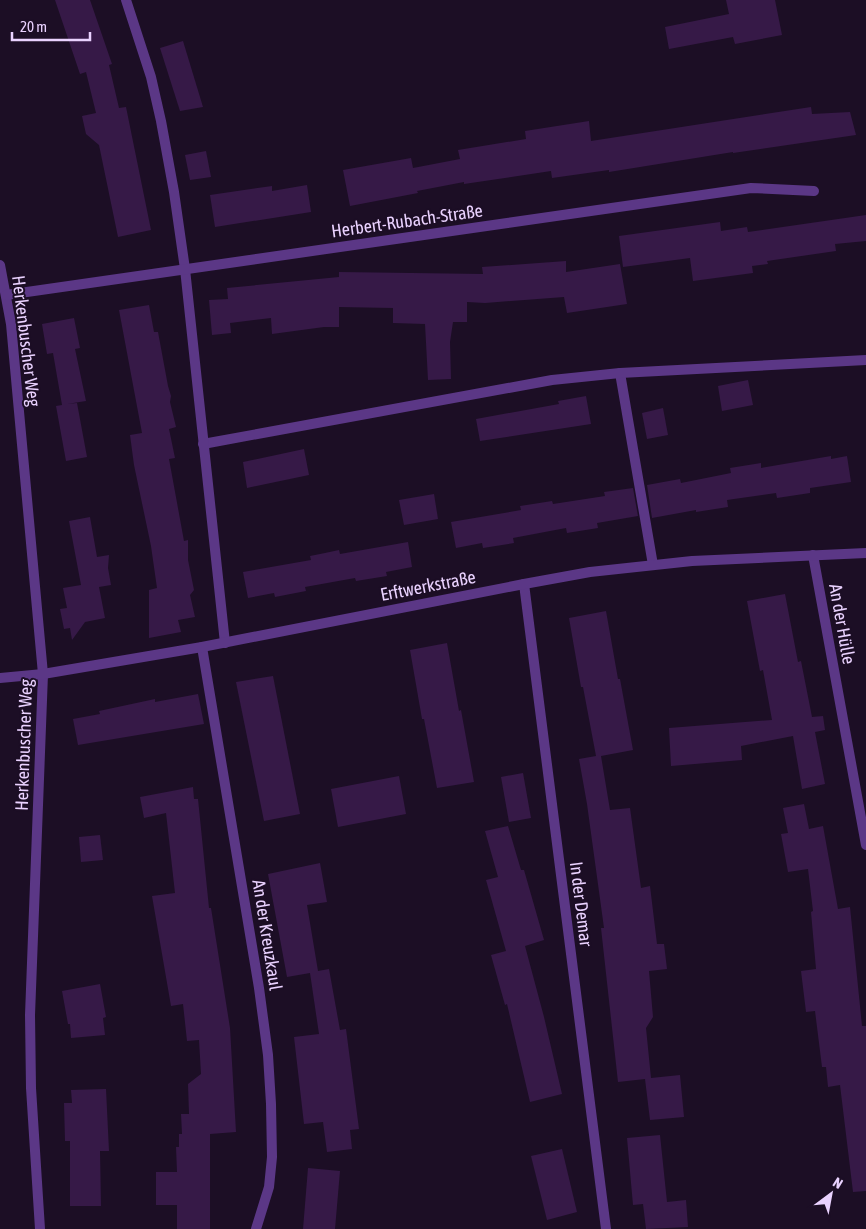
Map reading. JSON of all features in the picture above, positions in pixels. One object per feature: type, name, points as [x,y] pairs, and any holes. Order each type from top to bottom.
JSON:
[{"type":"street","points":[[126,0],[151,77],[174,192],[185,270],[225,643]]},
{"type":"street","name":"Herbert-Rubach-Straße","points":[[6,295],[751,188],[814,191]]},
{"type":"street","name":"Herkenbuscher Weg","points":[[0,265],[11,324],[43,674],[30,1015],[31,1088],[40,1229]]},
{"type":"street","points":[[203,444],[523,384],[577,377],[866,360]]},
{"type":"street","points":[[620,373],[653,564]]},
{"type":"street","name":"Erftwerkstraße","points":[[0,678],[43,674],[225,643],[590,572],[692,561],[866,554]]},
{"type":"street","name":"An der Hülle","points":[[813,555],[866,845]]},
{"type":"street","name":"In der Demar","points":[[524,584],[606,1229]]},
{"type":"street","name":"An der Kreuzkaul","points":[[202,647],[259,988],[270,1076],[272,1128],[269,1187],[256,1229]]},
{"type":"building","points":[[55,0],[90,0],[112,64],[109,65],[119,108],[126,107],[151,230],[118,237],[99,145],[86,134],[82,116],[96,113],[86,72],[80,74]]},
{"type":"building","points":[[726,0],[775,0],[782,35],[735,44],[733,37],[669,49],[665,27],[729,14]]},
{"type":"building","points":[[183,41],[203,107],[180,111],[160,48]]},
{"type":"building","points":[[811,107],[812,114],[850,112],[856,135],[609,172],[609,170],[552,178],[551,171],[464,184],[464,182],[350,206],[343,170],[411,158],[413,168],[460,159],[458,150],[526,139],[525,131],[589,121],[591,141]]},
{"type":"building","points":[[206,151],[211,177],[190,180],[185,155]]},
{"type":"building","points":[[307,185],[311,212],[215,227],[210,195],[272,186],[272,191]]},
{"type":"building","points":[[866,215],[866,241],[835,244],[836,251],[767,261],[768,264],[752,266],[753,273],[693,281],[690,258],[623,267],[619,236],[720,222],[721,231],[747,227],[748,232]]},
{"type":"building","points":[[566,261],[566,272],[620,264],[627,304],[567,313],[564,297],[485,303],[467,302],[467,322],[453,322],[450,342],[451,379],[428,380],[425,324],[393,323],[393,308],[339,307],[339,327],[324,327],[272,334],[271,318],[230,323],[231,333],[212,335],[209,300],[228,299],[227,288],[339,277],[339,272],[483,274],[482,267]]},
{"type":"building","points":[[149,305],[154,332],[158,332],[176,427],[169,429],[175,458],[169,459],[184,541],[188,540],[188,560],[194,590],[190,595],[195,617],[178,620],[181,632],[149,638],[149,590],[157,588],[130,435],[142,433],[119,310]]},
{"type":"building","points":[[74,318],[80,348],[75,349],[86,401],[67,404],[77,403],[87,457],[66,461],[56,406],[62,405],[53,353],[47,354],[42,324]]},
{"type":"building","points":[[748,380],[753,405],[722,411],[718,386]]},
{"type":"building","points":[[586,396],[591,424],[480,441],[476,419],[559,404],[558,401]]},
{"type":"building","points":[[663,408],[668,435],[647,439],[642,413]]},
{"type":"building","points":[[304,449],[309,475],[247,488],[243,462]]},
{"type":"building","points":[[831,456],[831,459],[847,456],[851,482],[810,488],[810,493],[777,498],[776,493],[727,500],[728,507],[696,512],[696,510],[652,518],[647,485],[680,479],[681,483],[731,473],[730,468],[761,463],[761,468]]},
{"type":"building","points":[[633,488],[638,516],[597,523],[598,528],[567,533],[566,528],[513,538],[514,543],[483,548],[482,543],[456,548],[451,522],[521,510],[520,506],[552,501],[553,504],[605,496],[604,492]]},
{"type":"building","points":[[434,494],[438,519],[404,525],[399,500]]},
{"type":"building","points":[[90,517],[97,557],[109,555],[108,568],[111,585],[99,587],[105,618],[85,622],[72,640],[70,628],[64,629],[60,609],[67,608],[63,588],[81,585],[69,521]]},
{"type":"building","points":[[408,542],[412,567],[386,572],[387,576],[356,581],[355,578],[305,587],[306,591],[275,597],[274,593],[248,598],[243,572],[311,560],[310,556],[339,550],[340,554]]},
{"type":"building","points":[[785,594],[798,662],[801,661],[812,717],[823,716],[825,730],[815,732],[825,784],[802,789],[793,736],[741,746],[742,760],[671,766],[669,728],[772,720],[763,670],[760,671],[747,601]]},
{"type":"building","points":[[606,611],[633,750],[601,756],[610,810],[630,808],[641,888],[650,886],[657,944],[664,944],[667,969],[649,971],[653,1017],[646,1028],[651,1078],[680,1075],[684,1117],[650,1120],[645,1079],[618,1082],[601,928],[604,928],[579,759],[596,756],[569,618]]},
{"type":"building","points":[[447,643],[474,782],[437,788],[410,650]]},
{"type":"building","points":[[273,676],[300,814],[264,821],[236,682]]},
{"type":"building","points":[[198,694],[204,724],[78,745],[73,719],[100,714],[99,711],[155,699],[155,702]]},
{"type":"building","points":[[523,773],[531,818],[509,822],[501,777]]},
{"type":"building","points":[[399,776],[406,814],[338,827],[331,789]]},
{"type":"building","points":[[193,787],[194,799],[198,799],[209,908],[211,908],[230,1028],[236,1132],[210,1134],[210,1229],[177,1229],[177,1205],[156,1205],[156,1172],[177,1172],[176,1147],[179,1147],[179,1134],[182,1134],[181,1114],[189,1114],[188,1084],[201,1074],[199,1040],[187,1041],[183,1004],[171,1006],[152,896],[175,893],[166,813],[144,818],[140,797]]},
{"type":"building","points":[[804,804],[809,829],[823,826],[838,909],[850,907],[862,1026],[866,1026],[866,1191],[853,1192],[840,1085],[828,1087],[826,1067],[822,1067],[815,1011],[806,1012],[801,971],[816,969],[811,912],[813,911],[808,869],[788,872],[781,834],[788,833],[783,808]]},
{"type":"building","points":[[508,826],[521,870],[524,870],[544,940],[525,946],[562,1094],[530,1102],[507,1004],[505,1005],[491,955],[506,951],[486,880],[498,877],[485,831]]},
{"type":"building","points":[[100,835],[103,860],[81,862],[79,837]]},
{"type":"building","points":[[320,863],[327,902],[307,905],[318,971],[329,969],[340,1030],[346,1029],[359,1129],[350,1130],[352,1149],[327,1152],[323,1122],[304,1124],[294,1037],[319,1034],[310,973],[287,977],[268,874]]},
{"type":"building","points":[[100,984],[106,1017],[103,1018],[105,1035],[71,1038],[70,1024],[68,1024],[62,991]]},
{"type":"building","points":[[106,1089],[109,1151],[100,1151],[101,1206],[70,1206],[70,1141],[65,1141],[64,1103],[72,1103],[71,1090]]},
{"type":"building","points":[[660,1135],[667,1202],[686,1200],[688,1227],[646,1229],[643,1204],[633,1205],[627,1138]]},
{"type":"building","points":[[562,1149],[577,1212],[547,1220],[531,1156]]},
{"type":"building","points":[[308,1168],[340,1171],[335,1229],[303,1229]]}]
